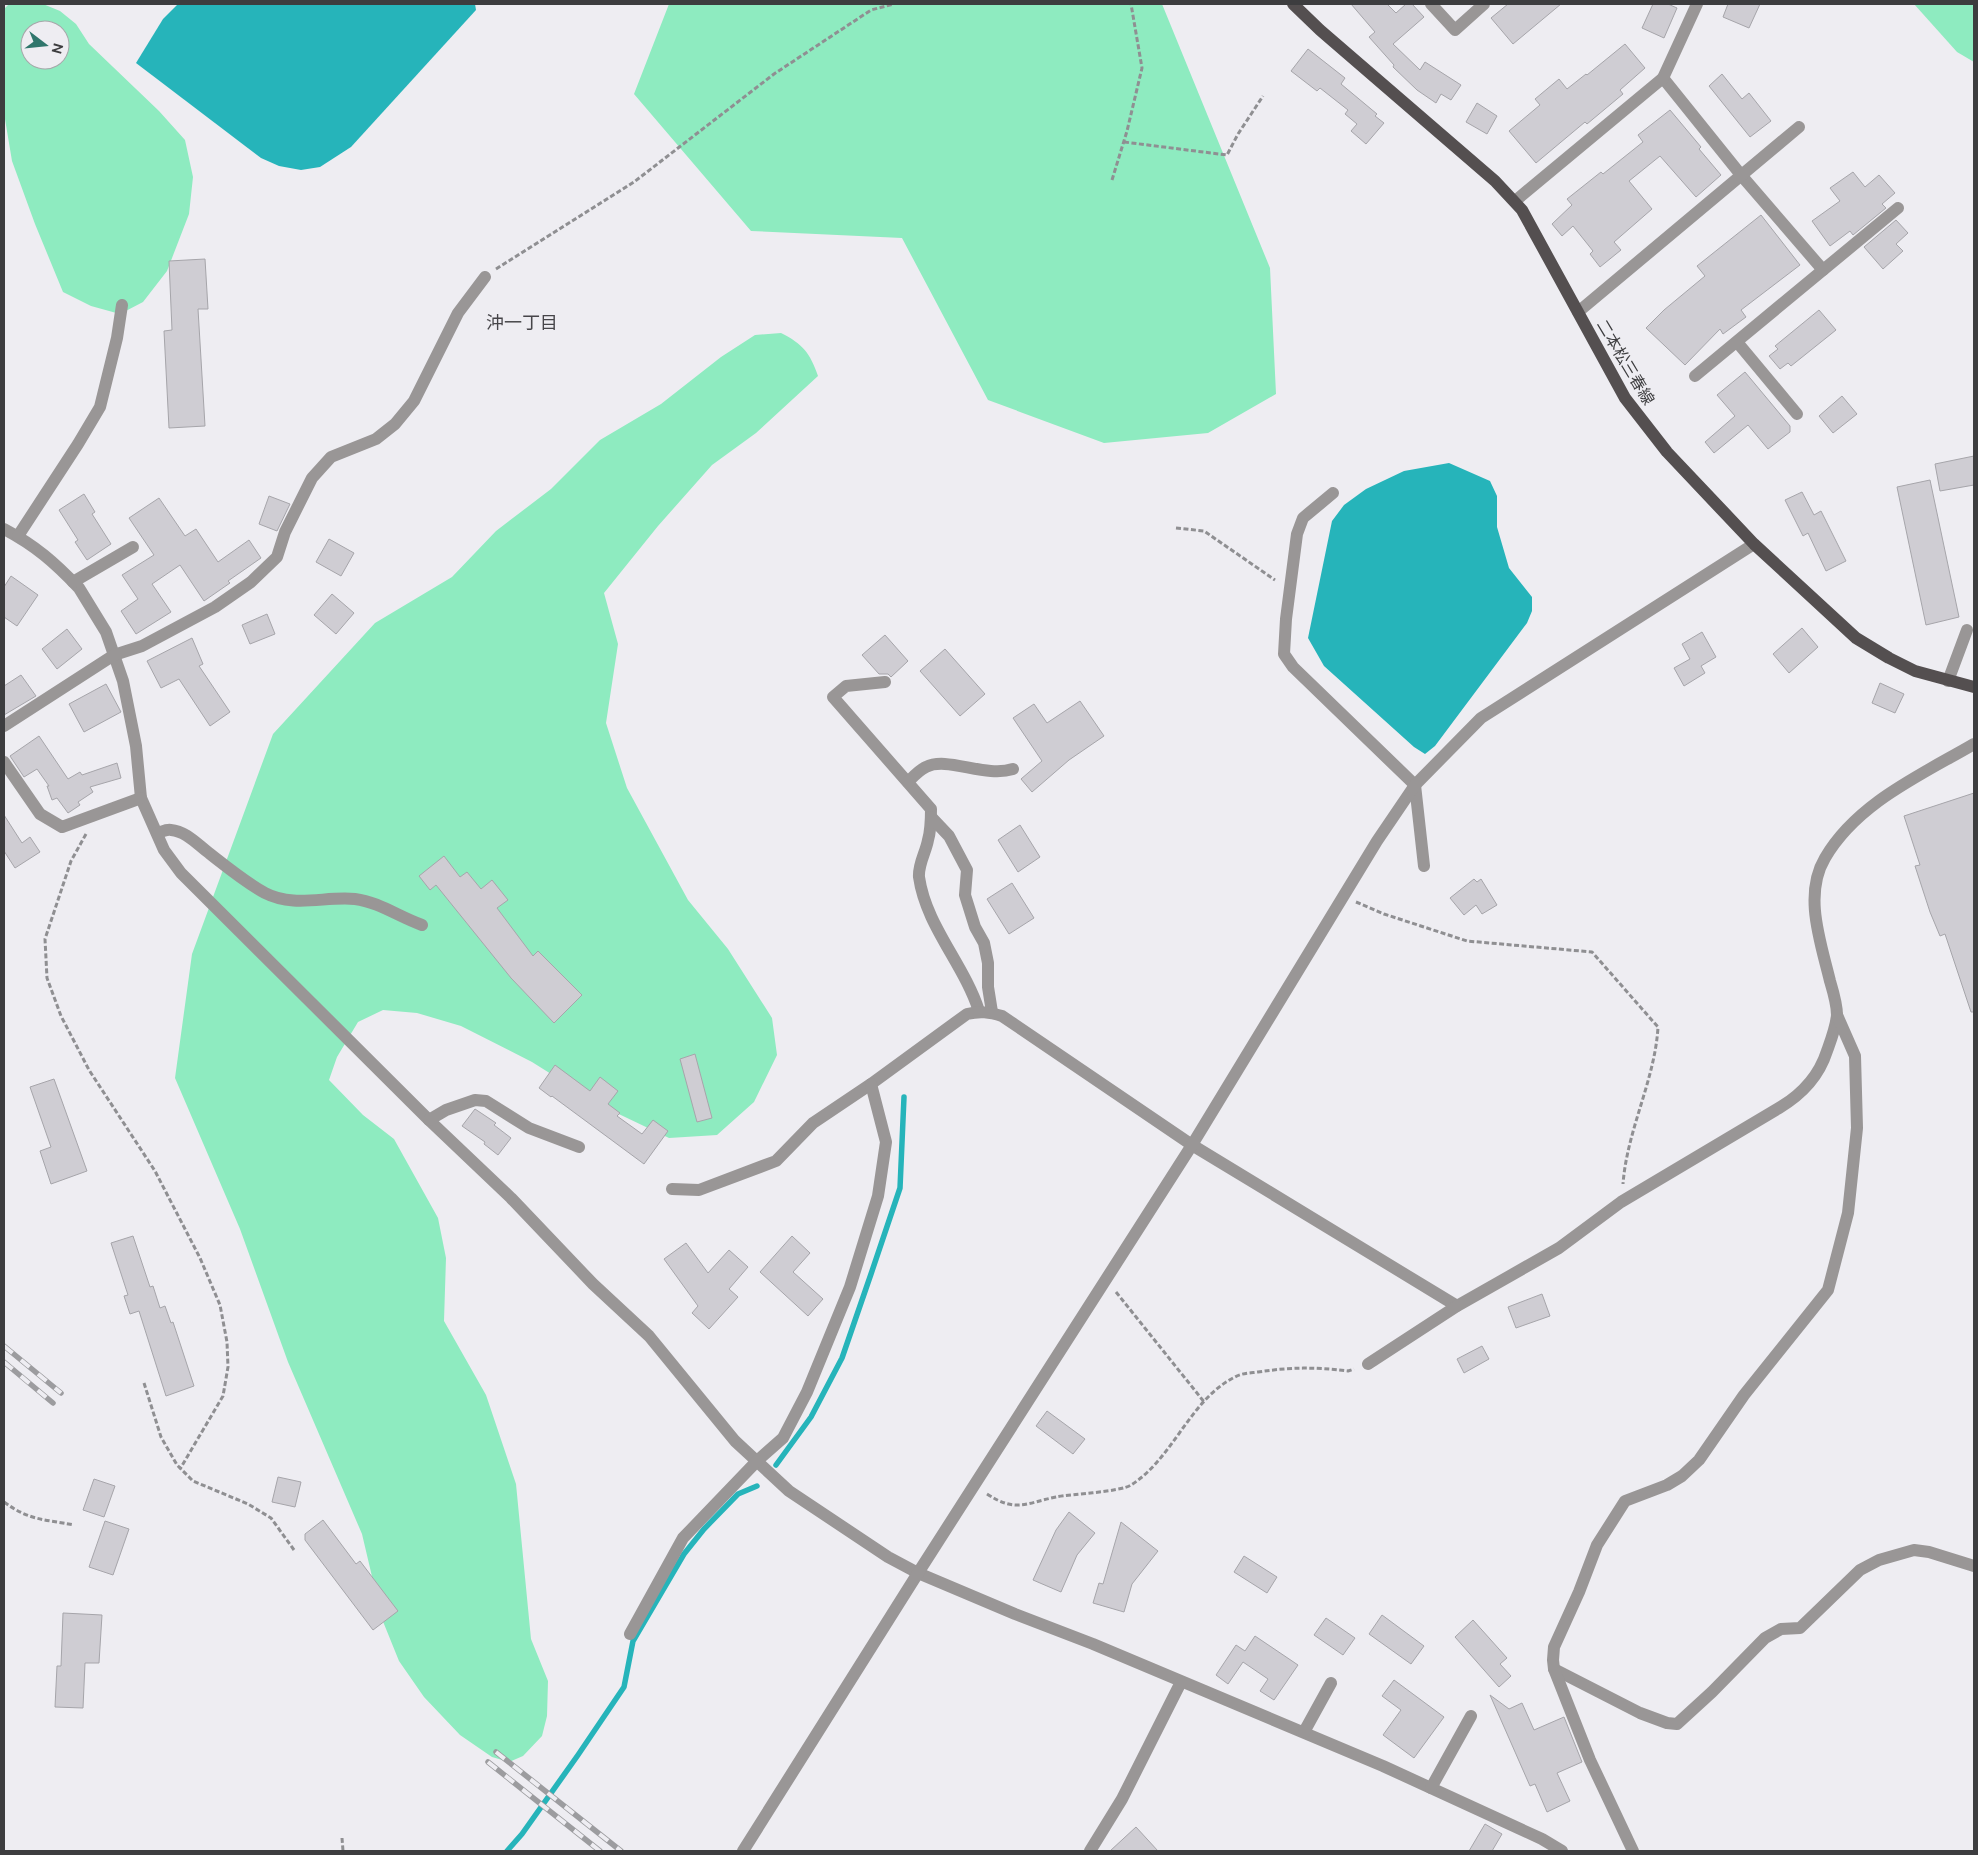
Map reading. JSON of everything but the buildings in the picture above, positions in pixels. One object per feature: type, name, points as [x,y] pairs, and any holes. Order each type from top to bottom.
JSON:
[{"type":"main road","name":"二本松三春線","points":[[1293,4],[1320,30],[1495,180],[1515,201],[1522,210],[1625,398],[1666,452],[1754,544],[1856,638],[1914,671],[1974,687]]},
{"type":"street","points":[[1431,4],[1455,30],[1484,4]]},
{"type":"street","points":[[1515,201],[1664,78],[1697,4]]},
{"type":"street","points":[[1664,78],[1741,175],[1823,270]]},
{"type":"street","points":[[1578,312],[1799,127]]},
{"type":"street","points":[[1695,376],[1898,208]]},
{"type":"street","points":[[4,726],[114,654],[142,646],[215,607],[252,582],[277,557],[285,532],[312,478],[331,457],[376,440],[395,424],[414,401],[458,313],[485,277]]},
{"type":"street","points":[[18,536],[100,407],[115,347],[122,306]]},
{"type":"street","points":[[1736,342],[1797,414]]},
{"type":"street","points":[[1333,493],[1303,518],[1296,534],[1284,654],[1293,667],[1415,785],[1424,866]]},
{"type":"street","points":[[4,529],[44,553],[79,588],[106,632],[123,682],[136,746],[141,798],[164,850],[181,873],[429,1120],[511,1198],[593,1284],[649,1336],[735,1441],[789,1491],[888,1557],[918,1572],[1383,1766],[1542,1839],[1562,1851]]},
{"type":"street","points":[[743,1851],[918,1572],[1192,1145],[1377,841],[1415,785],[1481,718],[1754,544]]},
{"type":"street","points":[[73,582],[132,547]]},
{"type":"street","points":[[1948,681],[1967,630]]},
{"type":"street","points":[[885,682],[846,686],[833,697],[931,809],[928,840],[922,856],[919,874],[924,898],[933,920],[985,1012]]},
{"type":"street","points":[[1634,1851],[1590,1760],[1554,1669],[1554,1647],[1579,1592],[1597,1544],[1624,1501],[1667,1485],[1682,1476],[1698,1460],[1744,1395],[1828,1290],[1848,1213],[1857,1128],[1855,1056],[1837,1015],[1815,909],[1815,891],[1818,875],[1824,859],[1840,837],[1856,821],[1890,793],[1974,744]]},
{"type":"street","points":[[4,762],[40,814],[62,827],[141,798]]},
{"type":"street","points":[[908,782],[925,767],[939,763],[992,772],[1003,772],[1013,769]]},
{"type":"street","points":[[931,817],[949,836],[967,870],[965,895],[975,927],[984,943],[988,963],[985,1012]]},
{"type":"street","points":[[157,833],[170,829],[184,833],[245,880],[267,894],[286,900],[298,901],[334,898],[356,899],[376,904],[395,914],[422,924]]},
{"type":"street","points":[[672,1190],[699,1190],[776,1161],[813,1123],[872,1084],[966,1014],[985,1012],[1002,1016],[1192,1145],[1457,1306]]},
{"type":"street","points":[[1368,1364],[1457,1306],[1559,1248],[1621,1202],[1792,1100],[1815,1076],[1824,1061],[1837,1015]]},
{"type":"street","points":[[630,1634],[683,1538],[757,1461],[782,1438],[807,1392],[850,1287],[876,1205],[886,1142],[872,1084]]},
{"type":"street","points":[[429,1120],[446,1110],[475,1100],[486,1101],[529,1128],[579,1147]]},
{"type":"street","points":[[1554,1669],[1640,1713],[1667,1723],[1677,1724],[1766,1638],[1781,1629],[1800,1628],[1860,1570],[1879,1560],[1914,1550],[1929,1552],[1974,1566]]},
{"type":"street","points":[[1090,1851],[1122,1799],[1181,1682]]},
{"type":"street","points":[[1304,1732],[1331,1683]]},
{"type":"street","points":[[1431,1788],[1471,1716]]},
{"type":"path","points":[[485,277],[634,182],[782,68],[871,10],[894,4]]},
{"type":"path","points":[[1112,180],[1124,142],[1142,68],[1132,4]]},
{"type":"path","points":[[1124,142],[1227,155],[1262,96]]},
{"type":"path","points":[[1176,528],[1204,532],[1289,590]]},
{"type":"path","points":[[95,814],[94,822],[71,861],[45,939],[47,978],[60,1016],[89,1070],[155,1171],[200,1258],[220,1305],[227,1342],[228,1367],[224,1396],[180,1469]]},
{"type":"path","points":[[1343,896],[1384,914],[1467,941],[1592,952],[1658,1027],[1656,1049],[1624,1162],[1621,1202]]},
{"type":"path","points":[[1106,1279],[1205,1403]]},
{"type":"path","points":[[974,1486],[995,1499],[1017,1506],[1056,1497],[1130,1486],[1158,1462],[1189,1419],[1223,1383],[1238,1375],[1294,1367],[1348,1371],[1368,1364]]},
{"type":"path","points":[[144,1383],[161,1437],[180,1469],[193,1481],[248,1504],[271,1518],[294,1550]]},
{"type":"path","points":[[4,1502],[19,1513],[38,1520],[74,1525]]},
{"type":"path","points":[[342,1838],[343,1851]]},
{"type":"green space","points":[[9,4],[43,4],[60,11],[76,24],[89,44],[159,111],[185,140],[193,177],[189,214],[167,271],[143,302],[120,314],[91,306],[63,292],[12,161],[4,113],[4,9]]},
{"type":"green space","points":[[669,4],[1162,4],[1270,268],[1276,394],[1208,433],[1104,443],[988,400],[902,238],[751,231],[634,94]]},
{"type":"green space","points":[[1914,4],[1974,4],[1974,62],[1957,52]]},
{"type":"green space","points":[[781,333],[795,341],[805,350],[818,376],[756,433],[712,465],[658,526],[604,593],[618,644],[606,723],[627,788],[688,900],[728,949],[772,1018],[777,1055],[754,1102],[717,1135],[669,1138],[602,1106],[532,1062],[461,1026],[417,1013],[383,1010],[358,1022],[337,1057],[329,1080],[363,1115],[394,1139],[438,1218],[446,1258],[444,1321],[486,1395],[516,1484],[531,1639],[548,1681],[547,1716],[542,1736],[523,1756],[509,1762],[492,1757],[460,1735],[424,1697],[399,1661],[382,1619],[362,1534],[288,1362],[240,1229],[175,1078],[192,954],[273,734],[375,623],[452,577],[496,531],[551,489],[600,440],[661,404],[721,357],[755,335]]},
{"type":"water","points":[[178,4],[475,4],[476,10],[351,147],[320,167],[301,170],[279,166],[261,158],[136,63],[163,19]]},
{"type":"water","points":[[1449,463],[1490,481],[1497,496],[1497,527],[1509,568],[1532,597],[1532,611],[1527,623],[1435,746],[1425,754],[1414,747],[1324,666],[1308,638],[1332,521],[1344,505],[1366,489],[1404,471]]},
{"type":"waterway","points":[[776,1465],[811,1417],[842,1358],[900,1188],[904,1097]]},
{"type":"waterway","points":[[507,1851],[522,1834],[624,1687],[633,1641],[684,1554],[704,1529],[738,1494],[757,1486]]},
{"type":"railway","points":[[4,1346],[61,1393]]},
{"type":"railway","points":[[4,1362],[53,1403]]},
{"type":"railway","points":[[496,1752],[621,1851]]},
{"type":"railway","points":[[488,1762],[600,1851]]},
{"type":"district","name":"沖一丁目","points":[[522,322]]}]
